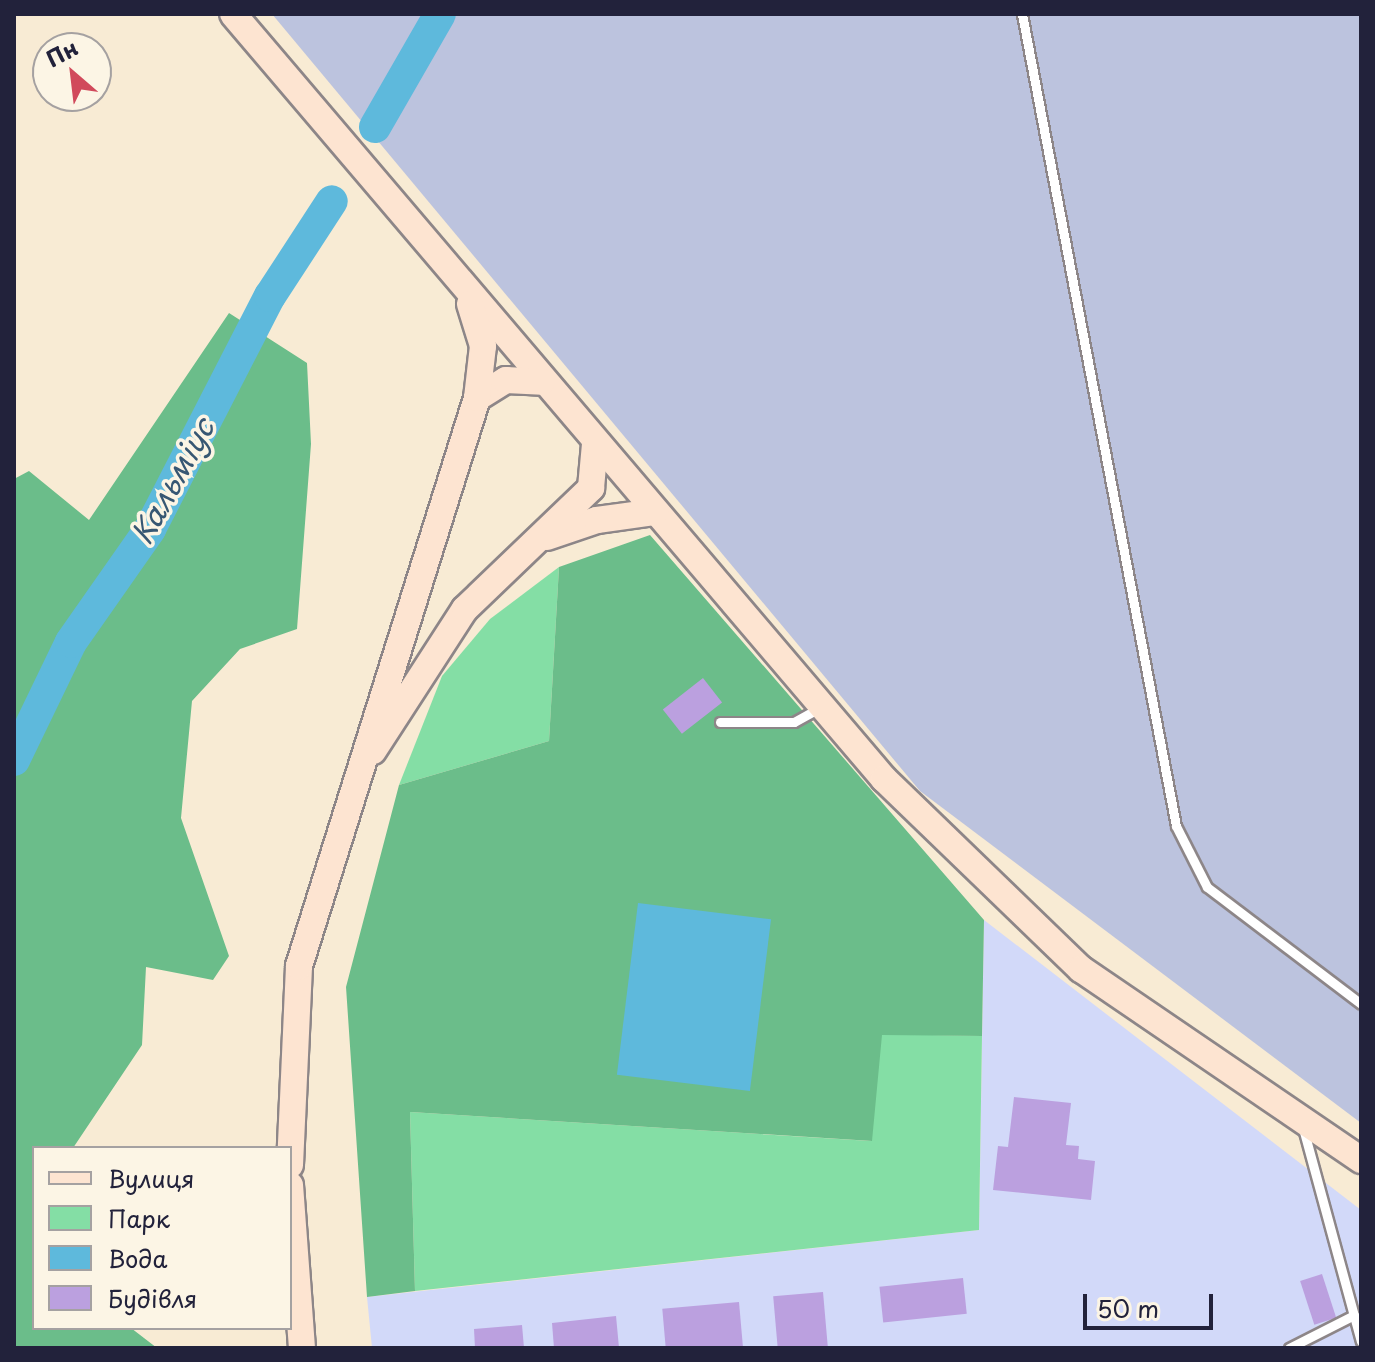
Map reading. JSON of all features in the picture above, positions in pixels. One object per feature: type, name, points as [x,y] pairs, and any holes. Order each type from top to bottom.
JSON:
[{"type":"street","points":[[233,14],[466,293],[884,779],[1081,969],[1361,1160]]},
{"type":"street","points":[[291,1146],[299,966],[477,398],[483,346],[466,293]]},
{"type":"street","points":[[477,398],[506,380],[542,382]]},
{"type":"street","points":[[358,774],[465,609],[591,488],[595,444]]},
{"type":"street","points":[[540,540],[597,520],[655,512]]},
{"type":"street","points":[[292,1212],[302,1348]]},
{"type":"lane","points":[[1022,14],[1176,826],[1207,887],[1361,1004]]},
{"type":"lane","points":[[720,722],[794,722],[822,707]]},
{"type":"lane","points":[[1301,1119],[1361,1341]]},
{"type":"lane","points":[[1289,1348],[1354,1315]]},
{"type":"shaded area","points":[[272,14],[1361,14],[1361,1123],[920,791]]},
{"type":"shaded area","points":[[984,920],[1361,1210],[1361,1348],[372,1348],[367,1297],[979,1230]]},
{"type":"green space","points":[[229,313],[307,363],[311,444],[297,629],[240,649],[192,701],[181,818],[229,956],[213,980],[146,967],[142,1045],[74,1146],[32,1146],[32,1330],[134,1330],[157,1348],[14,1348],[14,479],[29,471],[89,520]]},
{"type":"green space","points":[[650,535],[984,920],[982,1036],[882,1035],[872,1141],[410,1112],[415,1291],[367,1297],[346,987],[399,785],[549,741],[559,567]]},
{"type":"green space","points":[[559,567],[549,741],[399,785],[442,676],[490,619]]},
{"type":"green space","points":[[881,1034],[982,1036],[979,1230],[415,1291],[410,1112],[871,1141]]},
{"type":"water","points":[[638,903],[771,919],[750,1091],[617,1075]]},
{"type":"building","points":[[703,678],[722,702],[682,734],[663,709]]},
{"type":"building","points":[[1014,1097],[1071,1103],[1066,1145],[1079,1146],[1078,1159],[1095,1161],[1091,1200],[993,1190],[998,1146],[1008,1147]]},
{"type":"building","points":[[1322,1274],[1336,1318],[1314,1325],[1300,1281]]},
{"type":"building","points":[[963,1278],[967,1314],[883,1323],[879,1287]]},
{"type":"building","points":[[823,1292],[828,1348],[778,1348],[773,1296]]},
{"type":"building","points":[[739,1302],[743,1348],[666,1348],[662,1309]]},
{"type":"building","points":[[616,1316],[619,1348],[554,1348],[552,1323]]},
{"type":"building","points":[[522,1325],[524,1348],[475,1348],[474,1329]]},
{"type":"waterway","name":"Кальміус","points":[[375,127],[440,14]]},
{"type":"waterway","name":"Кальміус","points":[[14,760],[71,642],[150,529],[270,296],[332,201]]}]
